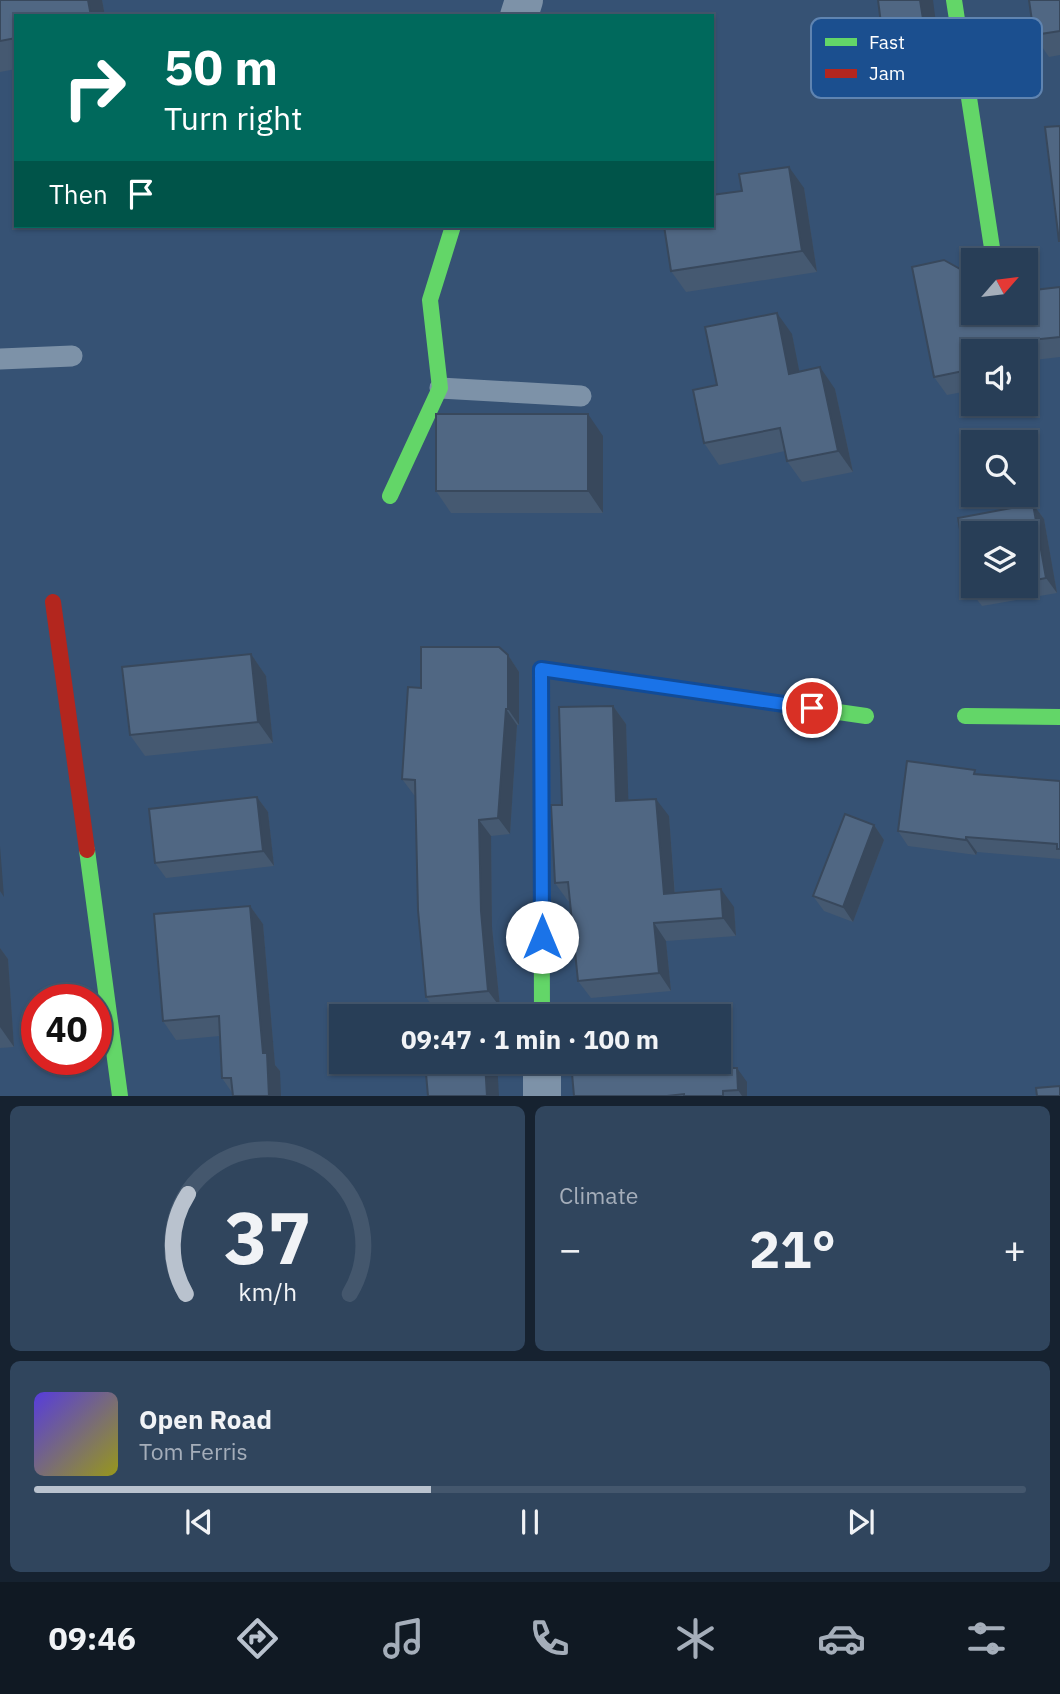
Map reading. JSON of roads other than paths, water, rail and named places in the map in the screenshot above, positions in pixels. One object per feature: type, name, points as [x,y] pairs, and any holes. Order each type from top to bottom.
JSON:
[{"type":"street","points":[[954,0],[957,18]]},
{"type":"street","points":[[969,98],[992,248]]},
{"type":"street","points":[[390,496],[440,388],[430,300],[452,228]]},
{"type":"street","points":[[52,603],[120,1096]]},
{"type":"street","points":[[542,1004],[541,669],[866,716]]},
{"type":"street","points":[[965,716],[1060,717]]},
{"type":"street","points":[[542,1074],[542,1096]]},
{"type":"lane","points":[[0,359],[72,356]]},
{"type":"lane","points":[[440,388],[581,397]]}]
